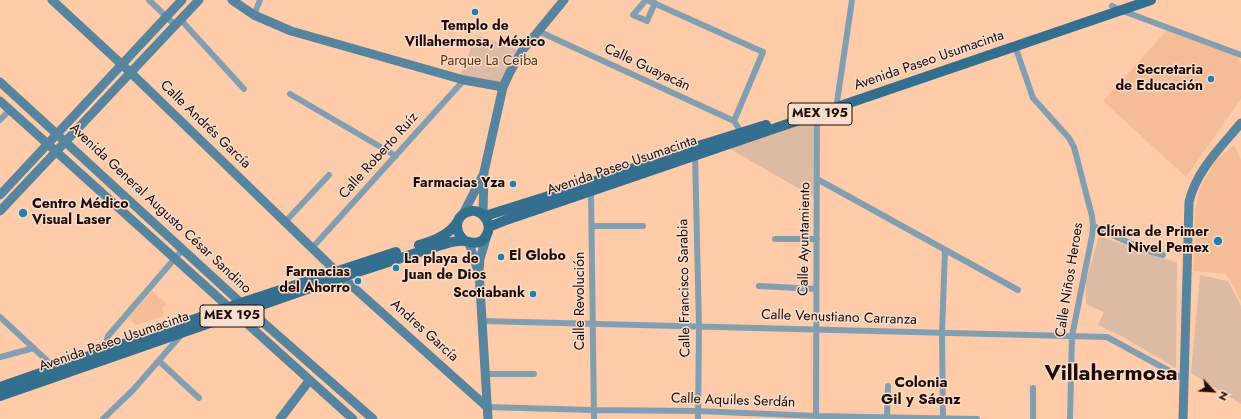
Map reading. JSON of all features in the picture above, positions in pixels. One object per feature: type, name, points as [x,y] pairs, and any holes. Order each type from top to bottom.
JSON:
[{"type":"main road","name":"Calle Andrés García","points":[[52,0],[122,64],[339,274]]},
{"type":"main road","points":[[0,195],[182,0]]},
{"type":"main road","points":[[0,211],[199,0]]},
{"type":"main road","points":[[232,0],[254,15],[291,31],[464,80],[503,87]]},
{"type":"main road","points":[[488,419],[479,271],[479,262],[488,231],[488,221],[484,215],[484,172],[503,87],[522,52],[564,0]]},
{"type":"main road","name":"Avenida Paseo Usumacinta","points":[[0,387],[182,334],[233,311],[241,303],[451,242],[480,242],[488,231],[506,220],[590,187],[1016,46],[1116,8],[1130,0]]},
{"type":"main road","name":"Avenida Paseo Usumacinta","points":[[695,151],[740,132],[817,111],[837,102],[1116,8],[1151,0]]},
{"type":"main road","name":"Avenida General Augusto César Sandino","points":[[0,82],[241,303],[373,419]]},
{"type":"main road","name":"Avenida General Augusto César Sandino","points":[[0,101],[309,381],[353,419]]},
{"type":"main road","points":[[1183,419],[1187,306],[1187,226],[1191,194],[1206,165],[1241,123]]},
{"type":"main road","points":[[479,271],[467,242],[460,238],[457,226],[484,172]]},
{"type":"main road","name":"Avenida Paseo Usumacinta","points":[[0,396],[108,348],[233,311],[249,310],[339,274],[427,242],[444,235],[454,228],[460,218],[471,211],[484,215],[590,187]]},
{"type":"main road","name":"Andres García","points":[[339,274],[487,407]]},
{"type":"main road","points":[[280,419],[309,381]]},
{"type":"street","points":[[148,0],[167,17],[178,22],[244,89]]},
{"type":"street","points":[[254,15],[260,0]]},
{"type":"street","points":[[655,3],[647,21],[633,15],[646,0],[655,3],[763,52],[734,121],[740,132]]},
{"type":"street","points":[[837,102],[852,0]]},
{"type":"street","points":[[1116,8],[1241,55]]},
{"type":"street","name":"Calle Guayacán","points":[[538,31],[734,121]]},
{"type":"street","name":"Calle Niños Heroes","points":[[1016,46],[1033,98],[1069,138],[1074,147],[1094,226],[1072,336],[1070,419]]},
{"type":"street","name":"Calle Roberto Ruíz","points":[[312,248],[464,80]]},
{"type":"street","points":[[290,94],[396,156]]},
{"type":"street","points":[[0,120],[10,110]]},
{"type":"street","name":"Calle Ayuntamiento","points":[[816,418],[817,111]]},
{"type":"street","name":"Calle Francisco Sarabia","points":[[695,151],[699,327],[698,419]]},
{"type":"street","points":[[285,222],[329,175]]},
{"type":"street","points":[[817,179],[1018,290]]},
{"type":"street","name":"Calle Revolución","points":[[590,187],[592,226],[594,419]]},
{"type":"street","points":[[592,226],[643,226]]},
{"type":"street","points":[[1094,226],[1144,250],[1163,255]]},
{"type":"street","points":[[775,239],[817,239]]},
{"type":"street","points":[[108,348],[108,336],[183,249]]},
{"type":"street","points":[[943,419],[942,333],[945,250]]},
{"type":"street","points":[[759,286],[816,289]]},
{"type":"street","points":[[0,317],[59,371]]},
{"type":"street","name":"Calle Venustiano Carranza","points":[[482,321],[1109,337],[1184,379]]},
{"type":"street","points":[[103,419],[128,396],[182,334]]},
{"type":"street","points":[[0,357],[34,348]]},
{"type":"street","points":[[159,361],[200,398]]},
{"type":"street","points":[[485,374],[534,374]]},
{"type":"street","points":[[887,417],[888,386]]},
{"type":"street","points":[[1033,388],[1033,419]]},
{"type":"street","name":"Calle Aquiles Serdán","points":[[487,407],[698,411],[816,418],[887,417],[977,419]]},
{"type":"shaded area","points":[[1169,28],[1236,53],[1241,64],[1241,99],[1186,177],[1103,101]]},
{"type":"shaded area","name":"Clínica de Primer Nivel Pemex","points":[[1234,145],[1241,160],[1241,301],[1226,274],[1194,271],[1195,210],[1200,189],[1215,161]]},
{"type":"shaded area","points":[[152,291],[167,304],[162,309],[164,316],[136,325],[128,318]]},
{"type":"green space","name":"Parque La Ceiba","points":[[480,36],[522,51],[503,87],[459,79],[475,38]]},
{"type":"green space","points":[[817,115],[817,199],[725,146]]},
{"type":"green space","points":[[1099,236],[1177,263],[1176,368],[1123,337],[1098,325],[1104,312],[1086,304],[1086,281]]},
{"type":"green space","points":[[1200,275],[1228,281],[1241,306],[1241,404],[1191,373]]},
{"type":"place","name":"Templo de Villahermosa, México","points":[[475,12]]},
{"type":"place","name":"Secretaria de Educación","points":[[1211,79]]},
{"type":"place","name":"Farmacias Yza","points":[[513,184]]},
{"type":"place","name":"Centro Médico Visual Laser","points":[[23,213]]},
{"type":"place","name":"Clínica de Primer Nivel Pemex","points":[[1218,241]]},
{"type":"place","name":"El Globo","points":[[501,257]]},
{"type":"place","name":"La playa de Juan de Dios","points":[[396,268]]},
{"type":"place","name":"Farmacias del Ahorro","points":[[358,281]]},
{"type":"place","name":"Scotiabank","points":[[533,294]]},
{"type":"district","name":"Villahermosa","points":[[1111,375]]},
{"type":"district","name":"Colonia Gil y Sáenz","points":[[921,392]]}]
